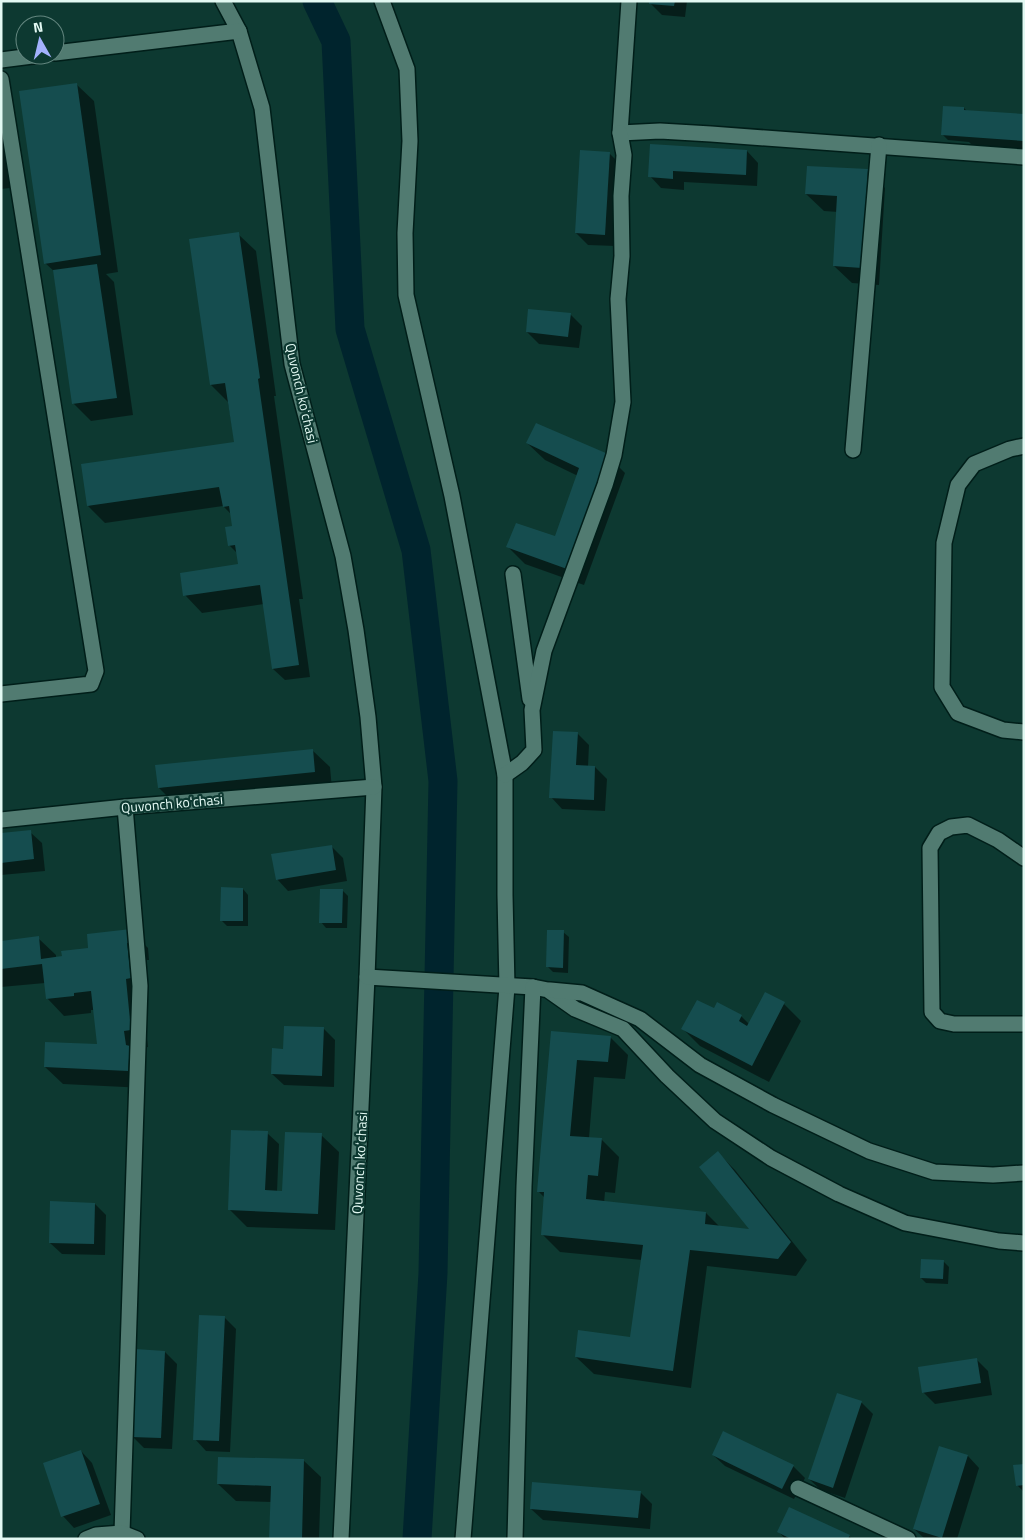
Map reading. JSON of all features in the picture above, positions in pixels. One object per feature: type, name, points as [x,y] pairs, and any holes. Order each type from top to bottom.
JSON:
[{"type":"street","name":"Quvonch koʻchasi","points":[[223,1],[239,31],[262,108],[292,364],[343,556],[368,717],[374,787],[341,1539]]},
{"type":"street","points":[[382,1],[407,69],[410,141],[406,233],[406,295],[452,496],[505,775],[507,987],[463,1539]]},
{"type":"street","points":[[532,710],[544,651],[605,485],[614,455],[623,402],[618,299],[622,256],[621,196],[624,155],[620,133],[629,1]]},
{"type":"street","points":[[65,52],[239,31]]},
{"type":"street","points":[[1,60],[15,58]]},
{"type":"street","points":[[1,79],[96,671],[91,684],[1,694]]},
{"type":"street","points":[[620,133],[660,131],[1024,156]]},
{"type":"street","points":[[853,450],[879,145]]},
{"type":"street","points":[[1024,446],[1010,449],[974,464],[958,485],[944,543],[942,661],[942,687],[958,713],[1003,730],[1024,732]]},
{"type":"street","points":[[505,775],[522,763],[534,750],[532,710],[513,574]]},
{"type":"street","name":"Quvonch koʻchasi","points":[[1,820],[125,807],[374,787]]},
{"type":"street","points":[[122,1533],[140,986],[125,807]]},
{"type":"street","points":[[1024,858],[998,840],[968,825],[951,827],[939,833],[930,848],[932,1012],[940,1021],[954,1024],[1024,1024]]},
{"type":"street","points":[[367,977],[507,987],[533,987],[582,993],[640,1019],[700,1066],[773,1105],[869,1151],[934,1172],[993,1175],[1024,1173]]},
{"type":"street","points":[[515,1539],[524,1195],[533,987]]},
{"type":"street","points":[[548,990],[575,1009],[623,1029],[667,1076],[715,1120],[772,1158],[839,1194],[905,1223],[999,1241],[1024,1243]]},
{"type":"street","points":[[798,1488],[908,1539]]},
{"type":"street","points":[[86,1539],[96,1535],[122,1533],[137,1539]]},
{"type":"building","points":[[649,1],[675,1],[674,6],[649,4]]},
{"type":"building","points":[[77,83],[101,255],[44,264],[19,91]]},
{"type":"building","points":[[943,106],[964,107],[964,110],[1024,114],[1024,141],[941,135]]},
{"type":"building","points":[[650,144],[747,150],[746,175],[673,171],[673,179],[648,177]]},
{"type":"building","points":[[580,150],[610,152],[605,235],[575,233]]},
{"type":"building","points":[[807,166],[868,169],[862,268],[833,266],[837,196],[805,194]]},
{"type":"building","points":[[239,232],[299,665],[272,669],[260,585],[183,596],[180,573],[238,564],[235,545],[228,546],[225,527],[232,526],[229,506],[223,507],[219,487],[87,506],[81,464],[234,442],[225,383],[210,385],[189,239]]},
{"type":"building","points":[[97,264],[117,398],[72,404],[53,270]]},
{"type":"building","points":[[528,309],[571,313],[568,337],[526,332]]},
{"type":"building","points":[[536,423],[608,454],[567,569],[506,547],[516,523],[555,536],[579,468],[526,443]]},
{"type":"building","points":[[553,731],[578,732],[576,765],[595,766],[594,800],[549,798]]},
{"type":"building","points":[[313,749],[315,772],[158,788],[155,765]]},
{"type":"building","points":[[31,830],[34,859],[1,863],[1,833]]},
{"type":"building","points":[[332,845],[336,870],[276,880],[271,854]]},
{"type":"building","points":[[221,887],[243,888],[243,921],[220,921]]},
{"type":"building","points":[[320,889],[343,889],[342,923],[319,923]]},
{"type":"building","points":[[131,929],[132,943],[127,943],[131,978],[126,979],[131,1030],[124,1031],[126,1045],[130,1046],[128,1071],[44,1067],[45,1042],[97,1044],[91,991],[74,993],[74,996],[46,999],[42,964],[1,969],[1,941],[39,936],[41,959],[62,956],[61,951],[88,948],[87,934]]},
{"type":"building","points":[[547,930],[564,930],[563,968],[546,967]]},
{"type":"building","points":[[765,992],[785,1002],[752,1066],[681,1029],[697,1000],[714,1008],[717,1002],[742,1015],[739,1021],[747,1026]]},
{"type":"building","points":[[284,1026],[324,1027],[322,1076],[271,1074],[272,1048],[283,1049]]},
{"type":"building","points":[[551,1031],[611,1036],[608,1062],[577,1060],[570,1136],[602,1138],[598,1176],[588,1175],[586,1199],[706,1212],[705,1224],[749,1229],[699,1167],[718,1151],[791,1242],[778,1259],[690,1250],[673,1371],[575,1357],[578,1330],[630,1337],[643,1245],[541,1235],[544,1192],[537,1192]]},
{"type":"building","points":[[231,1130],[268,1131],[265,1190],[282,1191],[285,1132],[322,1133],[318,1214],[228,1210]]},
{"type":"building","points":[[50,1201],[95,1203],[94,1244],[49,1243]]},
{"type":"building","points":[[921,1259],[944,1260],[943,1279],[920,1278]]},
{"type":"building","points":[[199,1315],[225,1316],[219,1441],[193,1440]]},
{"type":"building","points":[[135,1349],[165,1351],[161,1438],[131,1437]]},
{"type":"building","points":[[977,1358],[981,1383],[922,1393],[918,1367]]},
{"type":"building","points":[[837,1393],[862,1401],[833,1488],[808,1479]]},
{"type":"building","points":[[723,1431],[794,1465],[782,1489],[712,1455]]},
{"type":"building","points":[[939,1446],[968,1455],[942,1538],[913,1529]]},
{"type":"building","points":[[81,1450],[100,1504],[61,1517],[43,1463]]},
{"type":"building","points":[[218,1457],[304,1459],[302,1539],[269,1539],[271,1486],[217,1484]]},
{"type":"building","points":[[1024,1464],[1024,1485],[1016,1486],[1013,1465]]},
{"type":"building","points":[[532,1482],[641,1491],[638,1518],[530,1509]]},
{"type":"building","points":[[789,1507],[850,1535],[848,1539],[791,1539],[777,1532]]},
{"type":"waterway","points":[[317,1],[336,41],[350,329],[416,550],[443,781],[433,1273],[417,1539]]}]
